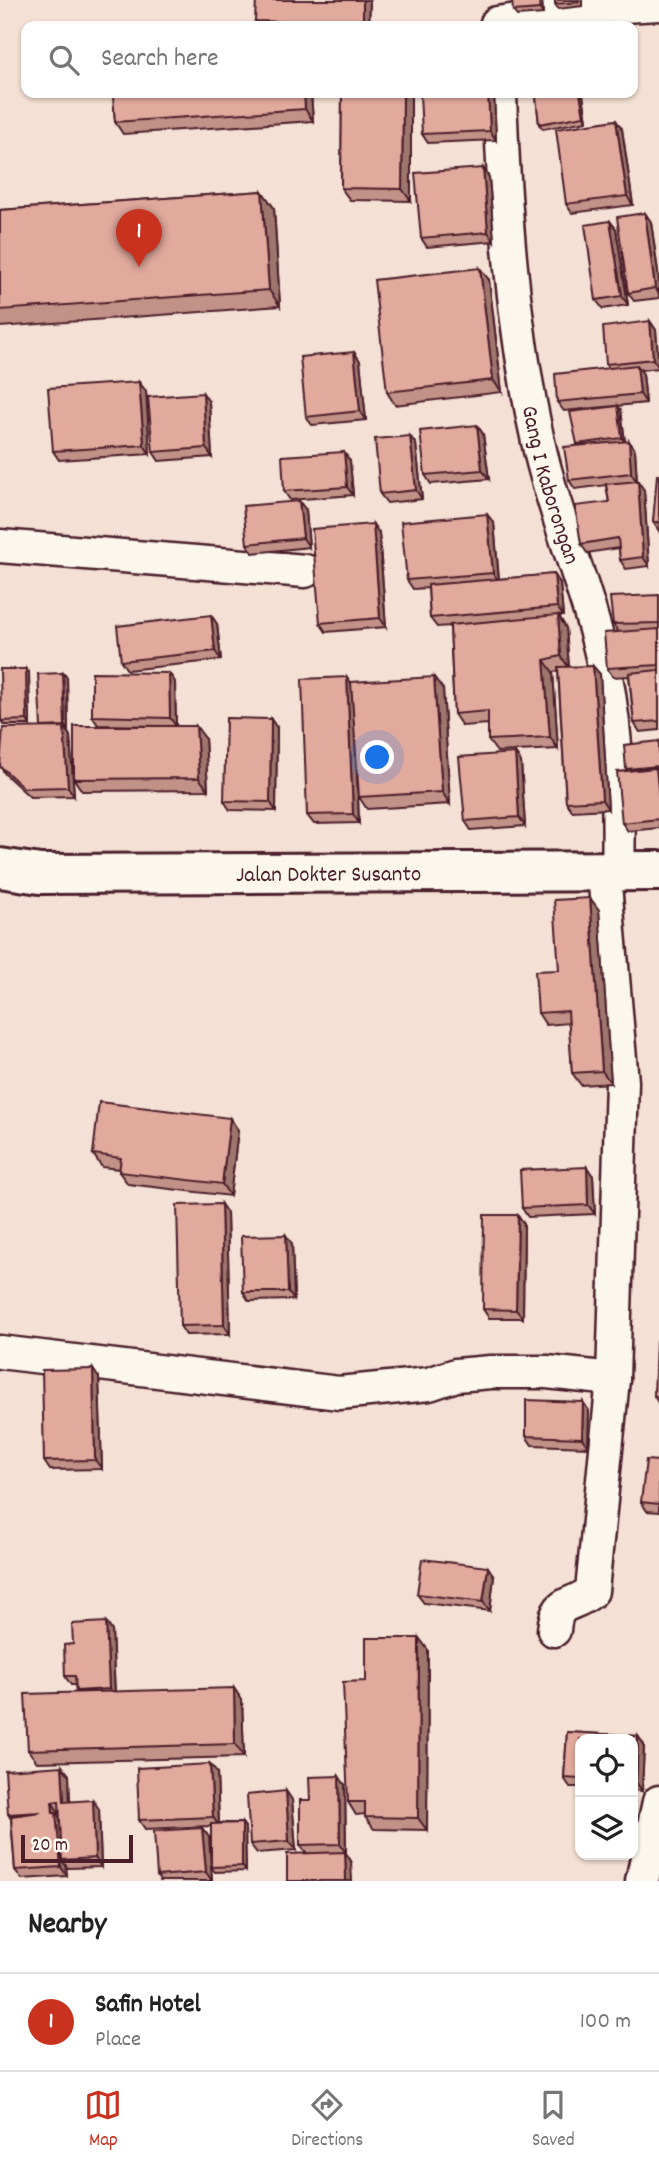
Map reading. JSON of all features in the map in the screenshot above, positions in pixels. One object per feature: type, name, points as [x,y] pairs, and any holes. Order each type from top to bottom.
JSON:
[{"type":"main road","name":"Jalan Dokter Susanto","points":[[0,868],[40,874],[659,871]]},
{"type":"street","points":[[497,16],[659,5]]},
{"type":"street","name":"Gang I Kaborongan","points":[[500,98],[503,172],[516,317],[539,447],[605,669],[616,740],[611,872],[622,1082],[613,1379],[592,1591],[561,1607],[556,1613],[554,1630]]},
{"type":"street","points":[[0,546],[305,571]]},
{"type":"street","points":[[0,1352],[339,1393],[429,1384],[456,1375],[491,1372],[547,1372],[613,1379]]},
{"type":"street","points":[[642,1881],[659,1802]]},
{"type":"building","points":[[256,0],[363,0],[363,21],[255,21]]},
{"type":"building","points":[[512,0],[539,0],[540,9],[513,11]]},
{"type":"building","points":[[555,0],[579,0],[579,2],[555,4]]},
{"type":"building","points":[[113,98],[304,98],[305,109],[115,122]]},
{"type":"building","points":[[342,98],[403,98],[402,189],[341,188]]},
{"type":"building","points":[[420,98],[488,98],[490,131],[422,134]]},
{"type":"building","points":[[536,98],[581,98],[584,116],[539,124]]},
{"type":"building","points":[[616,120],[627,196],[566,204],[556,129]]},
{"type":"building","points":[[483,168],[488,232],[421,238],[415,173]]},
{"type":"building","points":[[262,191],[269,290],[0,310],[0,210]]},
{"type":"building","points":[[645,213],[655,288],[628,293],[617,217]]},
{"type":"building","points":[[610,221],[622,296],[596,300],[585,225]]},
{"type":"building","points":[[480,268],[493,380],[387,392],[374,280]]},
{"type":"building","points":[[650,321],[653,359],[606,364],[603,327]]},
{"type":"building","points":[[354,352],[360,411],[306,417],[300,357]]},
{"type":"building","points":[[637,365],[640,394],[557,402],[555,374]]},
{"type":"building","points":[[139,382],[144,445],[53,451],[48,388]]},
{"type":"building","points":[[203,393],[206,448],[153,452],[148,397]]},
{"type":"building","points":[[618,406],[622,438],[577,444],[570,412]]},
{"type":"building","points":[[477,425],[482,470],[425,475],[420,431]]},
{"type":"building","points":[[410,436],[416,490],[380,494],[375,439]]},
{"type":"building","points":[[629,441],[631,473],[569,480],[564,447]]},
{"type":"building","points":[[344,452],[347,487],[284,491],[282,456]]},
{"type":"building","points":[[657,475],[659,522],[653,522]]},
{"type":"building","points":[[638,481],[643,557],[620,560],[618,538],[581,544],[575,506],[609,502],[606,484]]},
{"type":"building","points":[[299,501],[303,538],[247,544],[243,506]]},
{"type":"building","points":[[487,514],[493,573],[407,580],[401,522]]},
{"type":"building","points":[[373,524],[380,618],[320,623],[312,529]]},
{"type":"building","points":[[554,574],[557,607],[430,618],[428,585]]},
{"type":"building","points":[[659,595],[659,623],[613,624],[610,597]]},
{"type":"building","points":[[211,615],[215,651],[121,661],[117,626]]},
{"type":"building","points":[[558,615],[561,656],[544,660],[550,737],[488,740],[488,711],[454,714],[450,625]]},
{"type":"building","points":[[659,629],[659,665],[607,668],[604,633]]},
{"type":"building","points":[[593,666],[602,800],[566,802],[558,667]]},
{"type":"building","points":[[0,669],[26,669],[27,720],[1,721]]},
{"type":"building","points":[[659,670],[659,721],[634,723],[629,673]]},
{"type":"building","points":[[92,672],[169,673],[170,718],[92,716]]},
{"type":"building","points":[[63,673],[65,726],[41,727],[38,674]]},
{"type":"building","points":[[347,677],[353,814],[307,815],[302,679]]},
{"type":"building","points":[[434,677],[442,792],[359,797],[351,682]]},
{"type":"building","points":[[226,718],[271,719],[270,802],[224,801]]},
{"type":"building","points":[[74,726],[196,726],[199,778],[74,779]]},
{"type":"building","points":[[64,727],[68,787],[24,788],[0,766],[3,728]]},
{"type":"building","points":[[659,741],[659,766],[626,769],[624,745]]},
{"type":"building","points":[[515,753],[519,817],[465,821],[459,757]]},
{"type":"building","points":[[656,768],[659,819],[622,823],[617,772]]},
{"type":"building","points":[[590,898],[602,1071],[572,1073],[568,1011],[538,1013],[535,971],[559,970],[554,900]]},
{"type":"building","points":[[99,1102],[230,1118],[222,1184],[119,1172],[121,1158],[93,1154]]},
{"type":"building","points":[[587,1167],[588,1205],[522,1208],[520,1170]]},
{"type":"building","points":[[221,1204],[224,1325],[180,1326],[177,1205]]},
{"type":"building","points":[[484,1215],[518,1215],[516,1310],[483,1309]]},
{"type":"building","points":[[286,1235],[288,1292],[243,1292],[241,1236]]},
{"type":"building","points":[[656,1342],[659,1342],[659,1396],[654,1396]]},
{"type":"building","points":[[93,1369],[95,1460],[44,1461],[42,1370]]},
{"type":"building","points":[[526,1400],[583,1402],[582,1438],[526,1436]]},
{"type":"building","points":[[646,1460],[659,1461],[659,1504],[641,1502]]},
{"type":"building","points":[[422,1559],[488,1567],[483,1602],[417,1594]]},
{"type":"building","points":[[106,1622],[109,1689],[76,1691],[75,1676],[65,1676],[64,1645],[73,1644],[72,1624]]},
{"type":"building","points":[[366,1638],[419,1638],[418,1818],[365,1817],[365,1802],[348,1802],[343,1682],[366,1681]]},
{"type":"building","points":[[234,1688],[235,1744],[28,1750],[25,1694]]},
{"type":"building","points":[[567,1732],[602,1734],[575,1734],[575,1779],[564,1778]]},
{"type":"building","points":[[210,1764],[213,1817],[139,1820],[137,1768]]},
{"type":"building","points":[[62,1766],[64,1802],[93,1800],[95,1858],[62,1860],[59,1801],[52,1802],[53,1813],[56,1813],[61,1867],[15,1870],[11,1816],[41,1812],[8,1814],[5,1770]]},
{"type":"building","points":[[339,1776],[340,1844],[300,1845],[300,1800],[310,1800],[309,1777]]},
{"type":"building","points":[[286,1791],[289,1841],[250,1844],[247,1795]]},
{"type":"building","points":[[242,1823],[242,1866],[211,1867],[211,1824]]},
{"type":"building","points":[[202,1828],[206,1872],[157,1876],[154,1831]]},
{"type":"building","points":[[345,1852],[346,1881],[287,1881],[287,1854]]},
{"type":"place","name":"Safin Hotel","points":[[139,267]]}]
